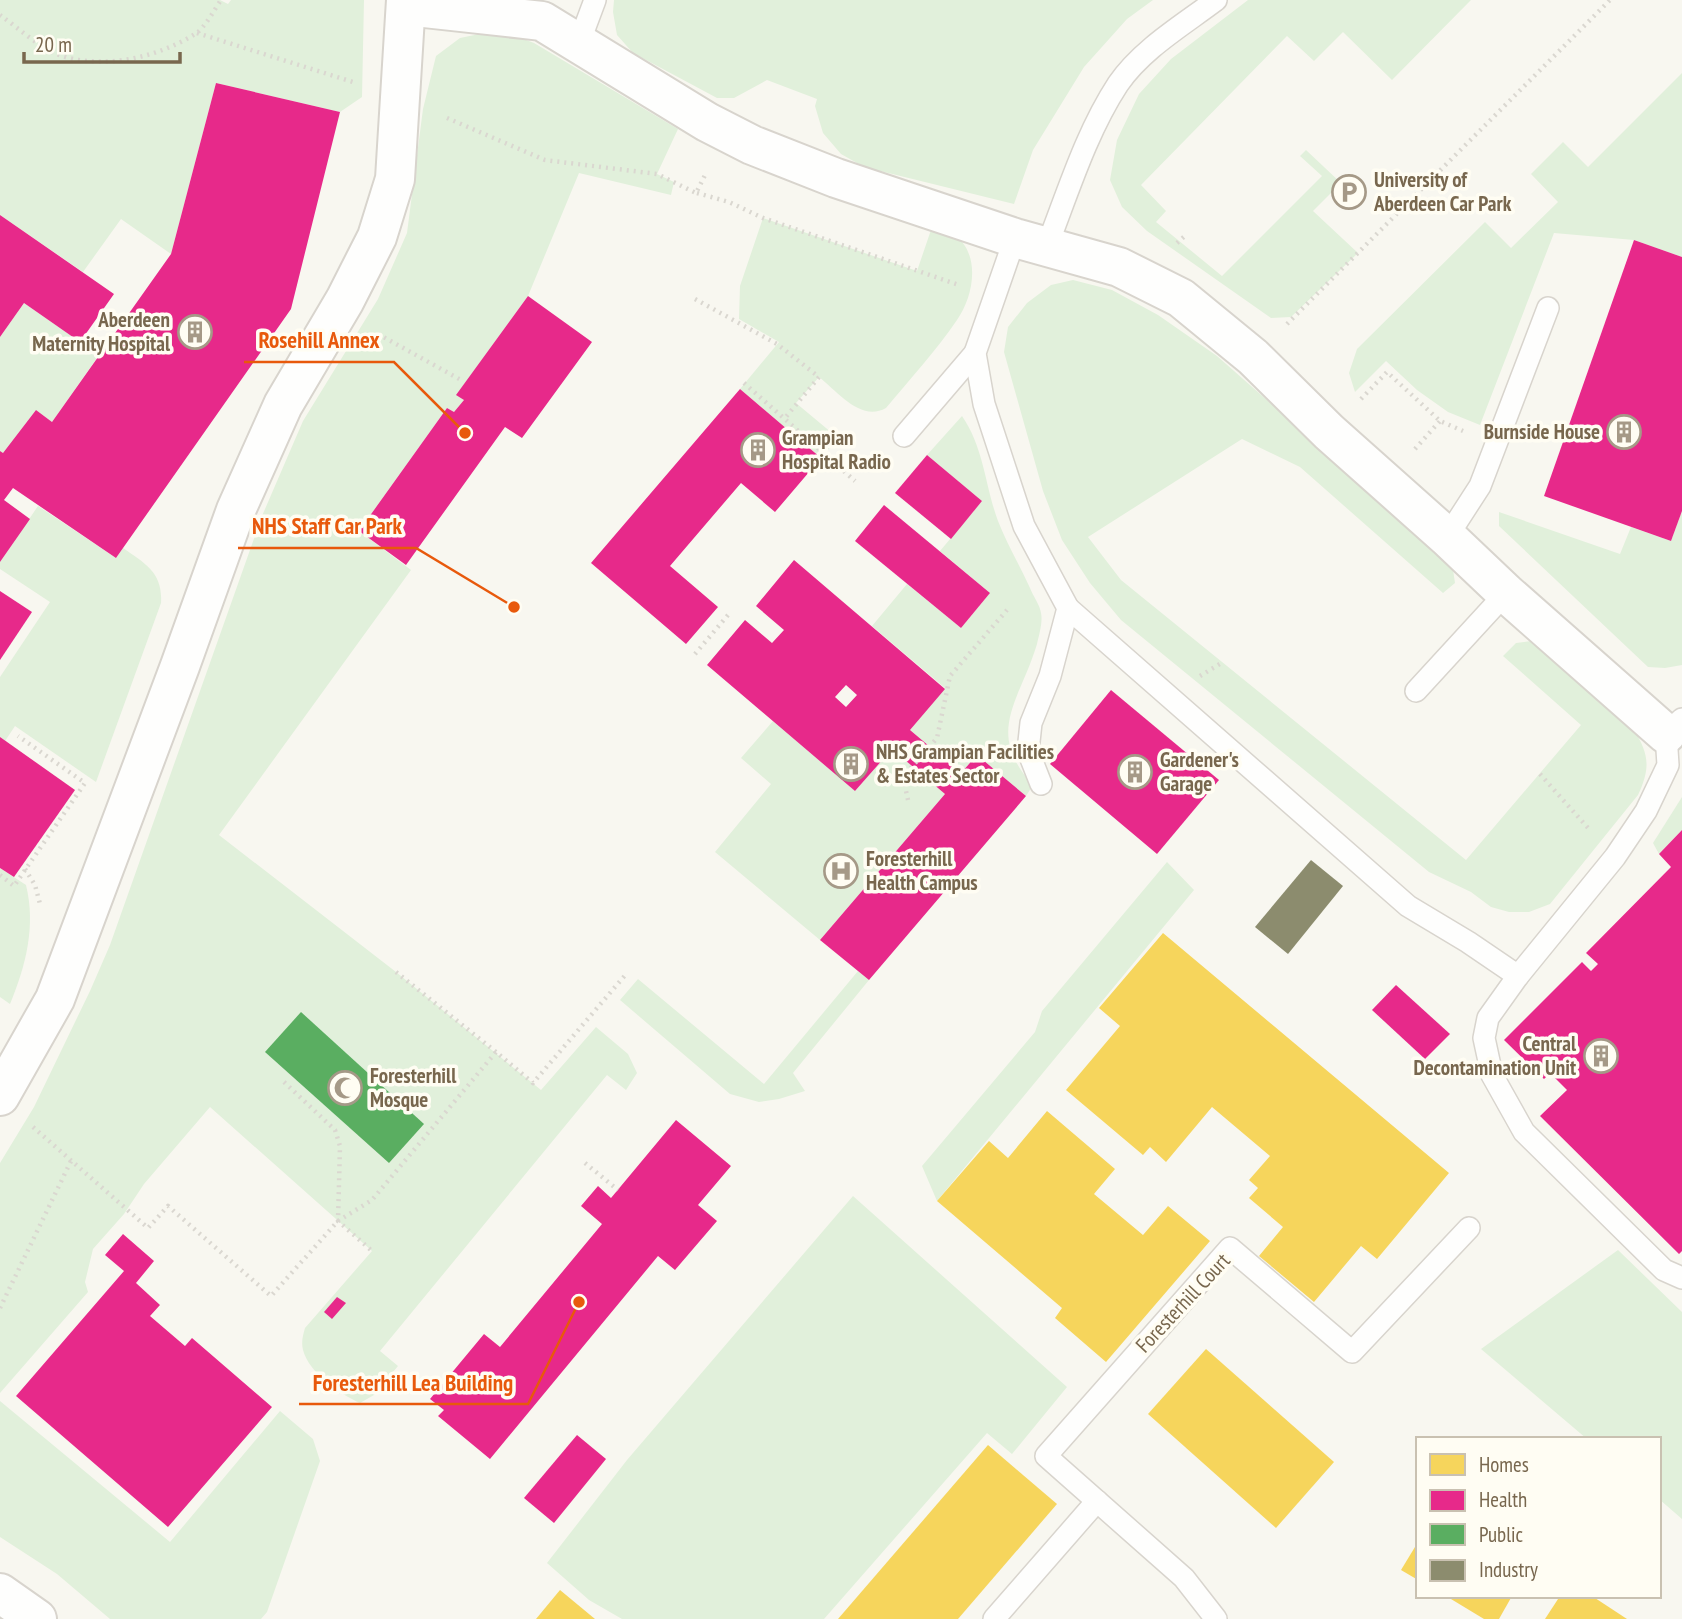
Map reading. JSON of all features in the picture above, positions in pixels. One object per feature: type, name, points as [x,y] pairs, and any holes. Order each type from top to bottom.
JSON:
[{"type":"street","points":[[13,1108],[236,510],[283,405],[377,237],[395,179],[406,3],[542,21],[752,145],[836,178],[1031,242],[1119,267],[1181,298],[1253,357],[1329,432],[1506,593],[1674,727]]},
{"type":"street","points":[[0,1594],[37,1619]]},
{"type":"lane","points":[[579,43],[595,0]]},
{"type":"lane","points":[[905,436],[975,353],[996,297],[1031,242],[1119,83],[1145,55],[1216,0]]},
{"type":"lane","points":[[1447,537],[1480,486],[1548,308]]},
{"type":"lane","points":[[975,353],[984,404],[1024,526],[1068,608],[1408,906],[1518,976]]},
{"type":"lane","points":[[1416,691],[1506,593]]},
{"type":"lane","points":[[1041,784],[1028,751],[1031,723],[1054,665],[1068,608]]},
{"type":"lane","points":[[1674,727],[1668,765],[1646,811],[1615,857],[1518,976],[1488,1018],[1484,1038],[1492,1075],[1524,1132],[1664,1270],[1682,1278]]},
{"type":"lane","name":"Foresterhill Court","points":[[1216,1619],[1184,1578],[1046,1456],[1230,1248],[1352,1352],[1469,1228]]},
{"type":"lane","points":[[994,1619],[1097,1501]]},
{"type":"path","points":[[0,15],[56,54],[79,60],[113,61],[151,54],[197,33],[221,0]]},
{"type":"path","points":[[1253,357],[1611,0]]},
{"type":"path","points":[[197,33],[363,85],[488,134],[545,160],[657,174],[788,227],[996,297]]},
{"type":"path","points":[[696,192],[726,131]]},
{"type":"path","points":[[695,299],[777,344],[819,377],[785,418]]},
{"type":"path","points":[[338,311],[461,380]]},
{"type":"path","points":[[1329,432],[1387,372],[1440,421],[1494,445]]},
{"type":"path","points":[[744,383],[855,481]]},
{"type":"path","points":[[908,800],[904,776],[937,738],[950,676],[1007,610]]},
{"type":"path","points":[[695,654],[728,615]]},
{"type":"path","points":[[0,876],[14,886],[85,783],[18,736]]},
{"type":"path","points":[[1539,774],[1615,857]]},
{"type":"path","points":[[396,972],[533,1083],[627,972]]},
{"type":"path","points":[[13,1108],[148,1228],[168,1206],[271,1296],[338,1221],[372,1200],[496,1052]]},
{"type":"path","points":[[284,1082],[335,1130],[340,1146],[338,1221]]},
{"type":"path","points":[[0,1308],[71,1161]]},
{"type":"path","points":[[585,1163],[618,1190]]},
{"type":"path","points":[[338,1221],[372,1251]]},
{"type":"green space","points":[[0,0],[220,0],[228,4],[231,0],[364,0],[362,97],[340,112],[216,83],[171,254],[121,219],[83,272],[0,215]]},
{"type":"green space","points":[[614,0],[1153,0],[1127,19],[1084,67],[1033,150],[1014,204],[864,167],[841,154],[823,133],[815,106],[817,99],[767,80],[734,98],[717,98],[633,53],[617,35]]},
{"type":"green space","points":[[1248,0],[1471,0],[1392,80],[1343,32],[1314,61],[1287,36],[1141,185],[1166,211],[1156,222],[1222,276],[1322,176],[1300,156],[1306,150],[1341,183],[1313,211],[1358,253],[1291,317],[1271,318],[1147,231],[1122,207],[1110,180],[1117,140],[1139,94],[1171,59]]},
{"type":"green space","points":[[489,32],[513,35],[534,43],[678,129],[657,174],[674,182],[671,195],[579,173],[528,296],[457,394],[464,400],[454,412],[447,408],[359,531],[411,570],[219,835],[396,972],[541,1090],[596,1027],[628,1054],[637,1073],[626,1090],[607,1075],[380,1351],[398,1366],[374,1395],[360,1403],[318,1375],[306,1359],[302,1341],[305,1328],[372,1251],[210,1107],[93,1249],[85,1282],[88,1292],[0,1393],[0,1163],[34,1107],[110,945],[262,516],[303,421],[378,299],[407,233],[423,109],[436,56],[460,38]]},
{"type":"green space","points":[[1682,73],[1682,257],[1634,240],[1554,233],[1480,425],[1448,412],[1417,390],[1386,361],[1355,392],[1349,373],[1357,349],[1485,222],[1511,248],[1558,202],[1531,174],[1563,142],[1588,167]]},
{"type":"green space","points":[[763,218],[917,271],[932,227],[950,232],[962,241],[971,263],[971,287],[963,310],[940,343],[886,408],[877,411],[859,409],[819,377],[796,403],[838,438],[821,458],[740,389],[779,342],[739,319],[740,286]]},
{"type":"green space","points":[[1073,280],[1112,290],[1158,315],[1217,356],[1452,563],[1455,583],[1443,593],[1300,467],[1242,439],[1088,537],[1121,580],[1466,860],[1581,725],[1503,656],[1516,643],[1531,641],[1633,728],[1642,745],[1646,761],[1645,776],[1638,795],[1550,904],[1529,912],[1509,912],[1491,907],[1471,892],[1429,872],[1121,620],[1090,583],[1062,540],[1043,491],[1004,352],[1008,327],[1027,303],[1051,285]]},
{"type":"green space","points":[[24,303],[99,355],[52,422],[36,410],[3,453],[0,451],[0,337]]},
{"type":"green space","points":[[962,416],[980,454],[998,521],[1041,613],[1037,644],[1015,700],[1008,732],[1018,766],[1033,785],[1026,796],[977,755],[961,773],[910,730],[945,688],[872,626],[907,584],[961,628],[990,593],[940,551],[982,501],[927,455]]},
{"type":"green space","points":[[38,506],[116,558],[123,548],[151,570],[161,593],[161,603],[96,782],[15,726],[5,741],[0,737],[0,677],[50,602],[0,569],[0,562]]},
{"type":"green space","points":[[1682,511],[1682,665],[1665,668],[1648,667],[1499,526],[1499,512],[1620,554],[1631,527],[1671,541]]},
{"type":"green space","points":[[773,721],[855,791],[892,749],[945,794],[820,940],[715,852],[771,784],[741,758]]},
{"type":"green space","points":[[1682,797],[1682,830],[1659,854],[1653,843]]},
{"type":"green space","points":[[1167,862],[1194,890],[937,1201],[922,1166],[1035,1032],[1042,1011]]},
{"type":"green space","points":[[0,868],[26,885],[29,900],[28,945],[10,1004],[0,997]]},
{"type":"green space","points":[[858,971],[869,980],[793,1073],[805,1091],[759,1102],[730,1094],[620,1000],[638,979],[764,1084]]},
{"type":"green space","points":[[853,1196],[1067,1387],[1012,1454],[987,1433],[824,1619],[622,1619],[589,1600],[547,1563],[627,1460]]},
{"type":"green space","points":[[1618,1250],[1682,1312],[1682,1519],[1661,1501],[1661,1437],[1585,1437],[1481,1349]]},
{"type":"green space","points":[[0,1401],[170,1542],[280,1411],[313,1439],[320,1461],[267,1612],[261,1619],[110,1619],[57,1574],[0,1537]]},
{"type":"building: Homes","points":[[1163,933],[1449,1173],[1377,1259],[1361,1246],[1314,1302],[1259,1256],[1283,1227],[1249,1198],[1258,1188],[1249,1180],[1270,1156],[1212,1107],[1166,1162],[1150,1147],[1143,1155],[1066,1090],[1120,1026],[1099,1008]]},
{"type":"building: Homes","points":[[1047,1111],[1115,1169],[1094,1194],[1143,1235],[1168,1206],[1210,1241],[1106,1362],[1055,1318],[1062,1308],[937,1201],[989,1141],[1008,1158]]},
{"type":"building: Homes","points":[[1206,1349],[1334,1462],[1276,1528],[1148,1414]]},
{"type":"building: Homes","points":[[988,1445],[1057,1504],[958,1619],[838,1619]]},
{"type":"building: Homes","points":[[1416,1545],[1416,1579],[1401,1570]]},
{"type":"building: Homes","points":[[560,1590],[595,1619],[536,1619]]},
{"type":"building: Homes","points":[[1449,1598],[1511,1598],[1499,1619],[1484,1619]]},
{"type":"building: Homes","points":[[1559,1598],[1595,1598],[1627,1619],[1545,1619]]},
{"type":"building: Health","name":"Aberdeen Maternity Hospital","points":[[216,83],[340,112],[291,309],[116,558],[13,488],[4,500],[30,519],[0,562],[0,451],[3,453],[36,410],[52,422],[171,254]]},
{"type":"building: Health","name":"Aberdeen Maternity Hospital","points":[[0,215],[114,294],[80,342],[24,303],[0,337]]},
{"type":"building: Health","name":"Burnside House","points":[[1634,240],[1682,257],[1682,511],[1671,541],[1544,496]]},
{"type":"building: Health","points":[[528,296],[592,342],[522,438],[505,427],[406,565],[359,531],[447,408],[454,412],[464,400],[456,395]]},
{"type":"building: Health","points":[[740,389],[821,458],[775,512],[741,483],[670,566],[718,607],[686,644],[591,563]]},
{"type":"building: Health","points":[[927,455],[982,501],[951,539],[895,493]]},
{"type":"building: Health","points":[[884,505],[990,593],[961,628],[855,541]]},
{"type":"building: Health","name":"NHS Grampian Facilities & Estates Sector","points":[[794,560],[945,689],[910,730],[961,773],[977,755],[1026,796],[869,980],[820,940],[945,794],[892,749],[855,791],[707,665],[745,620],[772,643],[784,630],[756,606]],"holes":[[[846,685],[857,695],[846,707],[835,697]]]},
{"type":"building: Health","points":[[0,591],[32,612],[0,660]]},
{"type":"building: Health","name":"Gardener's Garage","points":[[1111,690],[1219,780],[1157,854],[1050,764]]},
{"type":"building: Health","points":[[0,737],[75,790],[14,877],[0,868]]},
{"type":"building: Health","name":"Central Decontamination Unit","points":[[1682,830],[1682,1251],[1679,1254],[1540,1116],[1567,1090],[1550,1073],[1544,1079],[1504,1040],[1582,962],[1591,971],[1598,964],[1586,953],[1671,867],[1659,854]]},
{"type":"building: Health","points":[[1396,985],[1450,1034],[1425,1059],[1372,1010]]},
{"type":"building: Health","points":[[676,1120],[731,1166],[698,1205],[717,1221],[675,1270],[658,1256],[490,1459],[438,1416],[444,1410],[430,1399],[484,1334],[500,1347],[602,1224],[581,1206],[598,1186],[611,1198]]},
{"type":"building: Health","points":[[123,1234],[154,1261],[136,1283],[160,1305],[150,1316],[185,1346],[192,1338],[272,1407],[168,1527],[16,1396],[124,1271],[105,1255]]},
{"type":"building: Health","points":[[337,1297],[346,1303],[332,1319],[324,1312]]},
{"type":"building: Health","points":[[577,1435],[606,1459],[554,1523],[524,1498]]},
{"type":"building: Public","name":"Foresterhill Mosque","points":[[301,1012],[424,1124],[389,1163],[265,1052]]},
{"type":"building: Industry","points":[[1311,860],[1343,886],[1288,954],[1255,927]]},
{"type":"place","name":"University of Aberdeen Car Park","points":[[1349,192]]},
{"type":"place","name":"Aberdeen Maternity Hospital","points":[[195,332]]},
{"type":"place","name":"Burnside House","points":[[1624,432]]},
{"type":"place","name":"Rosehill Annex","points":[[465,433]]},
{"type":"place","name":"Grampian Hospital Radio","points":[[758,450]]},
{"type":"place","name":"NHS Staff Car Park","points":[[514,607]]},
{"type":"place","name":"NHS Grampian Facilities & Estates Sector","points":[[851,764]]},
{"type":"place","name":"Gardener's Garage","points":[[1135,772]]},
{"type":"place","name":"Foresterhill Health Campus","points":[[841,871]]},
{"type":"place","name":"Central Decontamination Unit","points":[[1601,1056]]},
{"type":"place","name":"Foresterhill Mosque","points":[[345,1088]]},
{"type":"place","name":"Foresterhill Lea Building","points":[[579,1302]]}]
